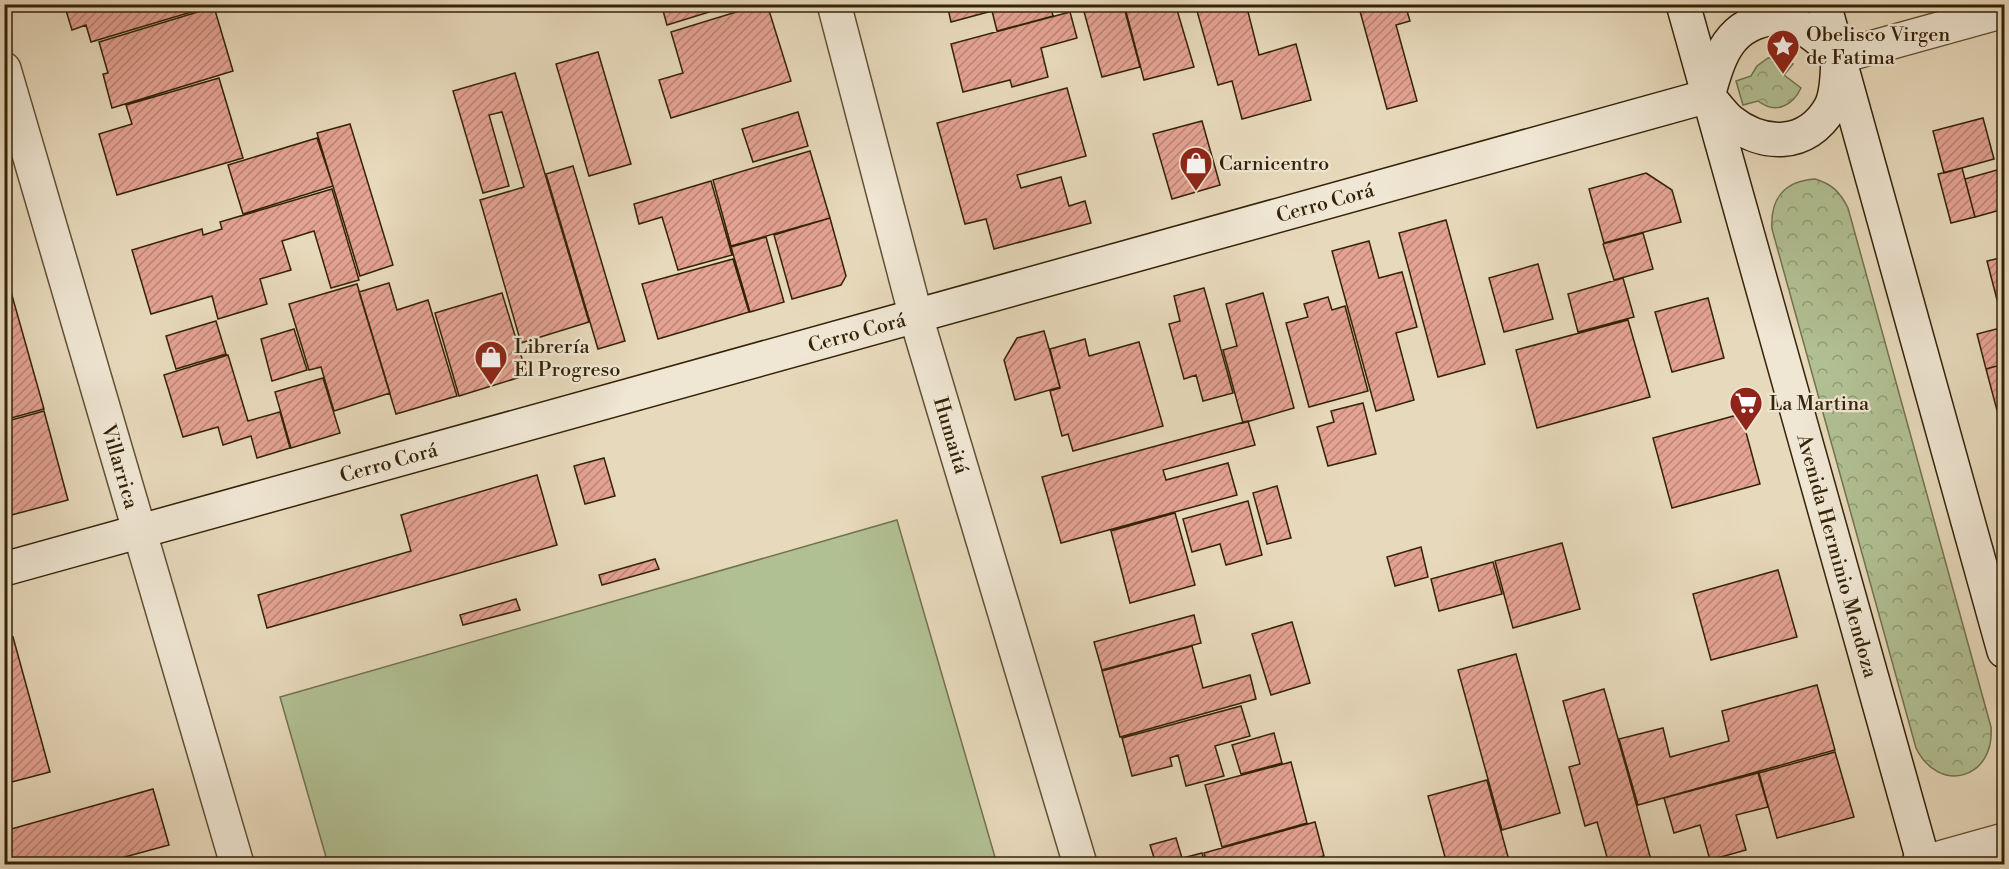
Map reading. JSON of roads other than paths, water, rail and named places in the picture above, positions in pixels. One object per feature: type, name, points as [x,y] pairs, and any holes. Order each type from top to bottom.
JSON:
[{"type":"street","name":"Humaitá","points":[[834,4],[916,317],[1080,864]]},
{"type":"street","name":"Avenida Herminio Mendoza","points":[[1683,4],[1922,864]]},
{"type":"street","points":[[1824,4],[2004,651]]},
{"type":"street","points":[[1838,57],[2004,11]]},
{"type":"street","points":[[1776,18],[1794,22],[1816,36],[1838,57],[1837,83],[1831,107],[1815,128],[1792,139],[1771,141],[1750,134],[1728,119],[1708,96],[1723,50],[1742,28],[1759,19],[1776,18]]},
{"type":"street","name":"Villarrica","points":[[4,69],[237,864]]},
{"type":"street","name":"Cerro Corá","points":[[4,569],[1708,96]]},
{"type":"street","points":[[1922,864],[2004,840]]},
{"type":"place","name":"Obelisco Virgen de Fatima","points":[[1783,75]]},
{"type":"place","name":"Carnicentro","points":[[1196,192]]},
{"type":"place","name":"Librería El Progreso","points":[[491,386]]},
{"type":"place","name":"La Martina","points":[[1746,432]]}]
